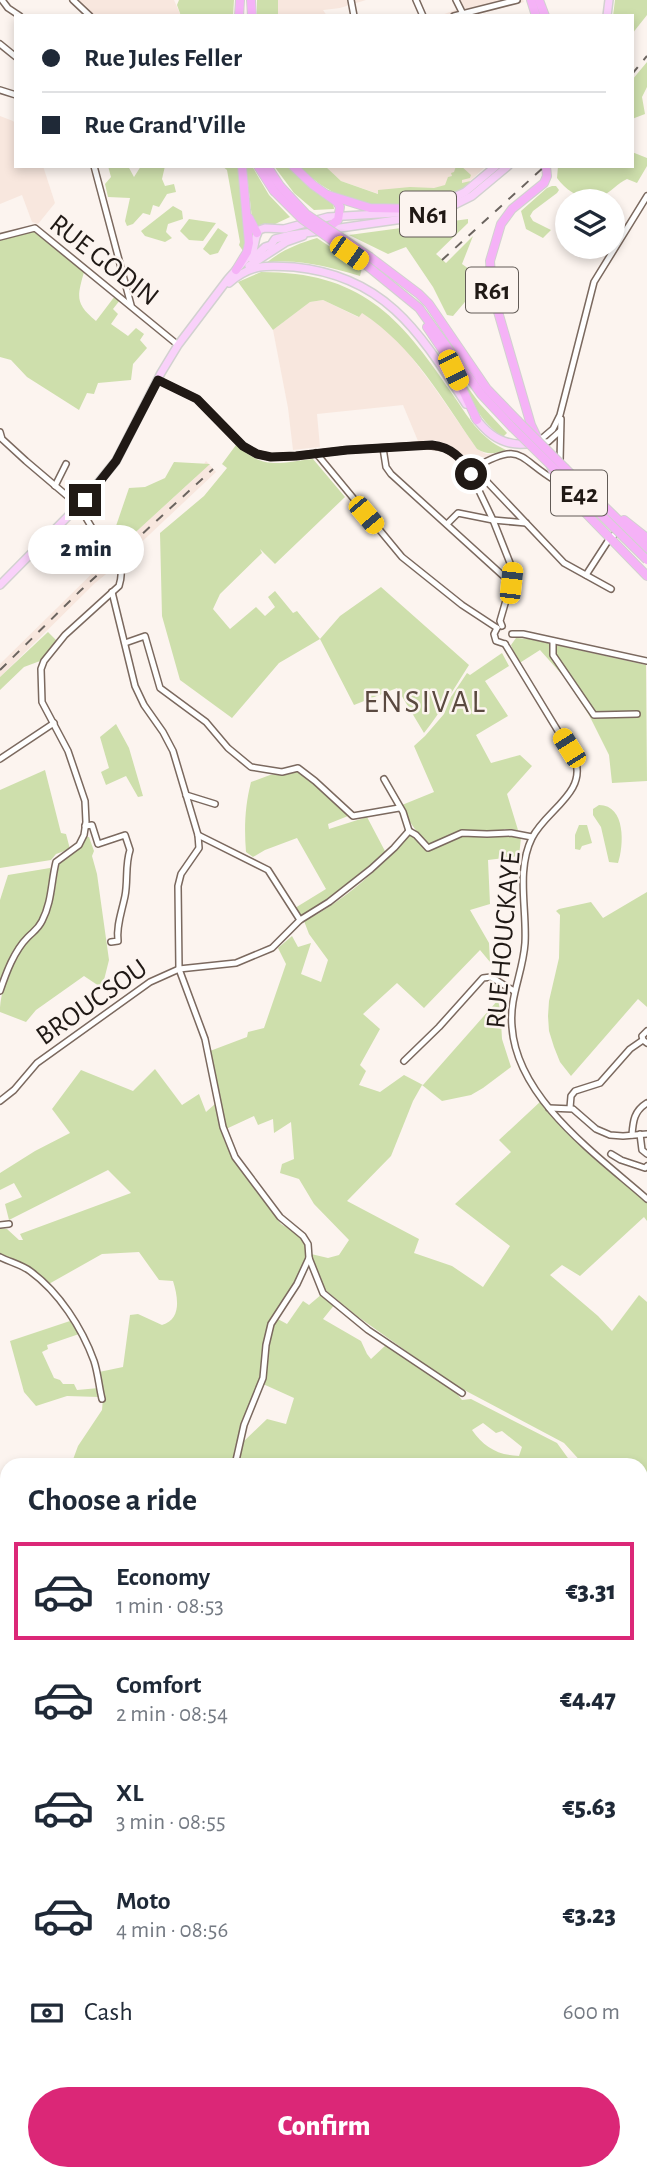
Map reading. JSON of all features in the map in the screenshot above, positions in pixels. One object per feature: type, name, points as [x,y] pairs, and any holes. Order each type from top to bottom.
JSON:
[{"type":"highway","points":[[237,271],[249,243],[242,168]]},
{"type":"highway","name":"E42","points":[[260,168],[302,219],[419,294],[429,304],[487,389],[514,423],[647,558]]},
{"type":"highway","name":"E42","points":[[268,168],[277,189]]},
{"type":"highway","points":[[295,168],[340,207],[340,216],[330,230]]},
{"type":"highway","name":"R61","points":[[547,168],[544,183],[506,215],[495,239],[490,269],[495,302],[532,427],[559,483],[647,576]]},
{"type":"highway","points":[[244,194],[257,237]]},
{"type":"highway","points":[[328,195],[369,208],[425,209]]},
{"type":"highway","name":"E42","points":[[367,260],[419,308],[481,394],[647,548]]},
{"type":"highway","points":[[401,291],[446,355],[477,420]]},
{"type":"highway","name":"R61","points":[[539,441],[560,471],[647,558]]},
{"type":"highway","points":[[581,484],[647,538]]},
{"type":"main road","name":"N61","points":[[0,585],[99,484],[116,461],[178,345],[253,251],[257,237],[265,228],[284,229],[312,220],[340,216],[391,215],[425,209],[465,192],[494,168]]},
{"type":"main road","name":"N61","points":[[213,300],[237,271],[275,239],[300,232],[426,215],[446,209],[472,196],[506,168]]},
{"type":"main road","points":[[271,230],[275,239]]},
{"type":"main road","points":[[237,271],[286,242],[330,230]]},
{"type":"main road","points":[[257,237],[265,247]]},
{"type":"main road","points":[[226,286],[251,268],[269,266],[307,269],[358,284],[388,303],[416,331],[477,420],[494,437],[521,446],[539,441]]},
{"type":"street","points":[[2,0],[17,14]]},
{"type":"street","points":[[456,0],[463,14],[517,0]]},
{"type":"street","points":[[0,44],[14,55]]},
{"type":"street","points":[[95,168],[131,305]]},
{"type":"street","points":[[539,441],[551,432],[560,415],[594,282],[647,196]]},
{"type":"street","name":"RUE GODIN","points":[[0,237],[35,228],[178,345]]},
{"type":"street","points":[[158,380],[197,399],[243,446],[257,454],[271,457],[439,446],[454,453],[564,563],[611,589]]},
{"type":"street","points":[[560,415],[560,471]]},
{"type":"street","points":[[532,427],[541,432],[551,432]]},
{"type":"street","points":[[539,441],[548,442],[560,431]]},
{"type":"street","points":[[1,436],[79,506],[111,555]]},
{"type":"street","points":[[383,448],[388,471],[511,583]]},
{"type":"street","points":[[472,471],[504,454],[512,453],[526,458],[559,483]]},
{"type":"street","points":[[312,454],[402,557],[462,606],[499,627],[509,628],[512,634],[505,644],[496,641],[494,634],[499,627],[511,583],[511,562],[472,471]]},
{"type":"street","points":[[55,486],[66,464]]},
{"type":"street","points":[[447,524],[458,513],[526,523]]},
{"type":"street","points":[[586,575],[619,530]]},
{"type":"street","points":[[0,991],[17,953],[44,918],[52,893],[57,859],[79,845],[86,824],[85,802],[79,778],[43,702],[41,678],[44,661],[80,620],[119,586],[122,569],[118,562]]},
{"type":"street","points":[[112,592],[135,686],[173,751],[198,835],[199,848],[185,866],[178,886],[179,969],[205,1039],[223,1127],[235,1157],[280,1217],[303,1236],[323,1293],[368,1330],[462,1394]]},
{"type":"street","points":[[512,634],[646,659]]},
{"type":"street","points":[[125,643],[145,636],[160,688],[205,722],[228,748],[251,767],[282,772],[298,768],[353,816],[399,808]]},
{"type":"street","points":[[554,641],[553,655],[594,715],[637,714]]},
{"type":"street","name":"RUE HOUCKAYE","points":[[505,644],[579,769],[576,783],[533,837],[524,862],[525,944],[514,991],[512,1029],[515,1047],[525,1072],[549,1108],[572,1133],[647,1199]]},
{"type":"street","points":[[0,759],[54,723]]},
{"type":"street","points":[[384,779],[403,812],[409,831],[428,848],[462,833],[511,833],[533,837]]},
{"type":"street","points":[[186,795],[215,804]]},
{"type":"street","points":[[86,824],[92,825],[98,844],[125,835],[131,850],[126,894],[117,932],[118,942],[111,942]]},
{"type":"street","name":"BROUCSOU","points":[[0,1101],[14,1090],[37,1063],[150,982],[179,969],[236,963],[272,948],[298,922],[371,870],[409,831]]},
{"type":"street","points":[[198,835],[268,870],[298,922]]},
{"type":"street","points":[[404,1061],[483,978],[491,977],[514,991]]},
{"type":"street","points":[[570,1108],[571,1096],[575,1091],[600,1083],[630,1049],[645,1042],[643,1033],[647,1031]]},
{"type":"street","points":[[632,1135],[634,1116],[640,1107],[647,1103]]},
{"type":"street","points":[[549,1108],[570,1108],[596,1129],[610,1135],[644,1134],[642,1150],[647,1154]]},
{"type":"street","points":[[611,1154],[645,1168],[647,1166]]},
{"type":"street","points":[[0,1225],[9,1224]]},
{"type":"street","points":[[0,1257],[29,1270],[69,1313],[95,1364],[102,1399]]},
{"type":"street","points":[[237,1458],[244,1425],[263,1378],[271,1324],[297,1284],[309,1258]]},
{"type":"shaded area","points":[[77,0],[174,0],[180,14],[92,14]]},
{"type":"shaded area","points":[[278,0],[366,0],[323,10],[326,14],[278,14]]},
{"type":"shaded area","points":[[460,0],[524,2],[479,14],[444,14],[463,7]]},
{"type":"shaded area","points":[[0,116],[14,122],[14,168],[44,168],[55,203],[38,224],[32,222],[22,195],[0,204]]},
{"type":"shaded area","points":[[327,168],[484,168],[470,181],[440,191],[379,194],[341,181]]},
{"type":"shaded area","points":[[323,300],[358,317],[362,312],[381,325],[400,342],[477,449],[486,454],[496,454],[470,461],[444,443],[435,440],[418,441],[403,405],[317,414],[320,447],[293,450],[273,330],[310,302]]},
{"type":"shaded area","points":[[206,461],[216,472],[95,583],[0,677],[0,664],[114,552],[195,478]]},
{"type":"green space","points":[[179,0],[234,0],[233,14],[180,14],[177,5]]},
{"type":"green space","points":[[257,0],[278,0],[278,14],[257,14]]},
{"type":"green space","points":[[615,0],[647,0],[647,15],[634,31],[634,14],[613,14]]},
{"type":"green space","points":[[647,62],[647,87],[642,97],[645,114],[634,118],[634,78]]},
{"type":"green space","points":[[634,153],[647,158],[647,166],[637,183],[627,179],[612,189],[566,188],[557,178],[558,168],[634,168]]},
{"type":"green space","points":[[109,168],[129,168],[134,177],[140,168],[165,168],[162,179],[165,186],[174,184],[176,192],[167,194],[159,207],[153,205],[150,215],[143,213],[133,224],[127,226],[125,221],[130,198],[108,197],[105,184],[111,177]]},
{"type":"green space","points":[[224,168],[239,168],[246,246],[243,251],[239,245]]},
{"type":"green space","points":[[246,168],[253,168],[269,195],[290,217],[273,225],[257,227],[252,218]]},
{"type":"green space","points":[[275,168],[290,168],[315,191],[333,202],[334,209],[314,210],[294,193]]},
{"type":"green space","points":[[301,168],[327,168],[341,181],[378,194],[378,190],[434,188],[445,185],[455,168],[463,168],[471,175],[470,178],[462,180],[462,183],[470,181],[469,184],[449,196],[404,207],[358,202],[317,182]]},
{"type":"green space","points":[[556,186],[558,189],[555,189],[555,194],[530,216],[533,221],[551,230],[543,238],[526,229],[521,211],[547,188]]},
{"type":"green space","points":[[173,206],[182,211],[183,219],[168,224],[166,232],[172,238],[165,242],[145,236],[141,231]]},
{"type":"green space","points":[[189,219],[216,223],[203,241],[189,240],[180,231]]},
{"type":"green space","points":[[468,219],[468,223],[436,254],[446,263],[473,236],[462,264],[473,272],[476,289],[453,316],[447,315],[433,287],[406,247],[388,254],[349,235]]},
{"type":"green space","points":[[218,228],[228,235],[218,253],[210,255],[203,249]]},
{"type":"green space","points":[[29,230],[36,232],[84,272],[79,300],[89,315],[96,321],[115,296],[120,300],[113,309],[118,314],[111,324],[128,336],[136,328],[144,334],[140,340],[147,348],[133,364],[131,380],[98,383],[94,394],[87,393],[79,410],[27,377],[11,360],[0,357],[0,240]]},
{"type":"green space","points":[[317,238],[362,268],[360,276],[301,263],[266,263],[290,248]]},
{"type":"green space","points":[[261,272],[295,274],[325,280],[374,303],[413,341],[481,432],[506,450],[491,453],[477,449],[412,358],[362,313],[359,317],[323,300],[310,302],[273,330],[238,282]]},
{"type":"green space","points":[[461,378],[480,404],[507,433],[503,437],[483,418]]},
{"type":"green space","points":[[236,445],[255,458],[272,463],[313,459],[345,497],[275,564],[260,549],[262,553],[220,594],[213,609],[230,629],[256,607],[265,616],[275,607],[268,597],[275,591],[293,613],[297,611],[320,639],[279,663],[232,718],[180,680],[162,616],[160,533],[204,496],[227,468],[222,464]]},
{"type":"green space","points":[[174,462],[210,464],[114,552],[108,547],[126,533],[116,526],[129,488],[145,487],[165,478]]},
{"type":"green space","points":[[381,587],[469,665],[424,733],[397,688],[354,705],[320,639],[340,616]]},
{"type":"green space","points":[[48,632],[57,641],[40,661],[24,667],[0,690],[0,677]]},
{"type":"green space","points":[[516,638],[646,665],[647,781],[612,783],[609,755],[589,715],[565,678],[540,650],[518,664],[511,645]]},
{"type":"green space","points":[[502,653],[509,666],[485,681],[508,716],[476,735],[491,763],[520,755],[532,766],[507,794],[518,830],[504,829],[503,832],[521,838],[519,856],[488,860],[490,904],[470,910],[489,943],[490,962],[480,950],[424,1008],[397,983],[363,1014],[380,1029],[360,1065],[366,1071],[359,1085],[380,1092],[404,1075],[423,1085],[498,1000],[502,1039],[511,1067],[471,1095],[442,1101],[422,1085],[391,1156],[347,1201],[419,1239],[414,1253],[452,1266],[483,1287],[510,1246],[455,1204],[511,1152],[499,1140],[541,1101],[554,1118],[647,1202],[647,1221],[644,1217],[580,1276],[562,1265],[550,1275],[612,1331],[639,1295],[647,1302],[647,1458],[578,1458],[564,1443],[451,1383],[357,1316],[323,1288],[311,1254],[328,1258],[339,1255],[349,1240],[314,1204],[299,1179],[280,1173],[282,1164],[294,1159],[291,1122],[274,1133],[273,1119],[258,1125],[254,1116],[226,1129],[210,1051],[247,1037],[248,1032],[264,1028],[286,964],[278,948],[292,936],[298,947],[311,943],[301,974],[321,982],[328,960],[309,934],[304,921],[361,883],[410,834],[425,849],[426,845],[402,805],[434,792],[414,746],[444,714],[451,697],[467,673],[470,675]]},
{"type":"green space","points":[[116,724],[129,748],[143,796],[138,797],[126,776],[106,785],[101,772],[109,768],[100,737]]},
{"type":"green space","points":[[45,770],[61,833],[66,834],[70,849],[56,854],[51,860],[0,868],[0,790]]},
{"type":"green space","points":[[298,771],[308,776],[348,816],[328,824],[329,829],[367,817],[386,853],[322,906],[302,915],[295,908],[326,889],[297,838],[253,857],[246,852],[245,834],[251,782],[270,775]]},
{"type":"green space","points":[[599,805],[614,812],[621,828],[618,863],[609,862],[601,827],[593,815],[593,809]]},
{"type":"green space","points":[[579,825],[587,825],[592,843],[582,846],[580,850],[575,849],[575,835]]},
{"type":"green space","points":[[86,837],[89,837],[94,851],[92,856],[109,960],[102,988],[84,976],[36,1010],[26,1022],[0,1012],[2,993],[17,957],[47,918],[60,860],[83,845]]},
{"type":"green space","points":[[50,868],[52,877],[47,905],[39,925],[24,939],[0,988],[0,900],[8,875]]},
{"type":"green space","points":[[647,892],[647,1007],[638,999],[571,1076],[560,1062],[549,1031],[549,1001],[559,958],[560,915],[556,911],[591,902],[603,918]]},
{"type":"green space","points":[[155,1069],[182,1105],[199,1094],[206,1112],[215,1104],[224,1140],[236,1164],[281,1224],[303,1240],[308,1253],[291,1289],[271,1320],[262,1375],[235,1447],[234,1458],[74,1458],[78,1446],[102,1410],[99,1372],[123,1367],[130,1315],[138,1314],[162,1325],[168,1322],[176,1313],[177,1307],[173,1281],[159,1280],[139,1252],[102,1254],[47,1285],[26,1265],[0,1255],[0,1228],[7,1229],[19,1240],[23,1240],[20,1234],[131,1193],[108,1170],[9,1220],[5,1204],[22,1197],[14,1183],[0,1190],[0,1173],[70,1133],[52,1109],[81,1070],[133,1091]]},
{"type":"green space","points":[[322,1294],[335,1304],[323,1319],[361,1341],[371,1359],[387,1344],[448,1386],[462,1400],[471,1399],[557,1443],[568,1458],[240,1458],[243,1442],[267,1419],[286,1424],[294,1398],[263,1384],[265,1359],[276,1318],[287,1324],[303,1301],[309,1305]],"holes":[[[483,1423],[496,1433],[502,1431],[522,1447],[519,1456],[492,1449],[472,1430]]]},
{"type":"green space","points":[[70,1321],[79,1334],[47,1345],[48,1349],[42,1352],[54,1378],[63,1384],[74,1384],[77,1390],[99,1388],[99,1397],[67,1396],[36,1406],[24,1392],[10,1341]]},
{"type":"railway","points":[[634,72],[647,56]]},
{"type":"railway","points":[[442,260],[543,168]]},
{"type":"railway","points":[[0,670],[80,591],[213,469]]},
{"type":"district","name":"ENSIVAL","points":[[425,701]]},
{"type":"route","points":[[85,500],[116,461],[158,380],[197,399],[243,446],[257,454],[271,457],[296,456],[432,445],[454,453],[471,474]]}]
